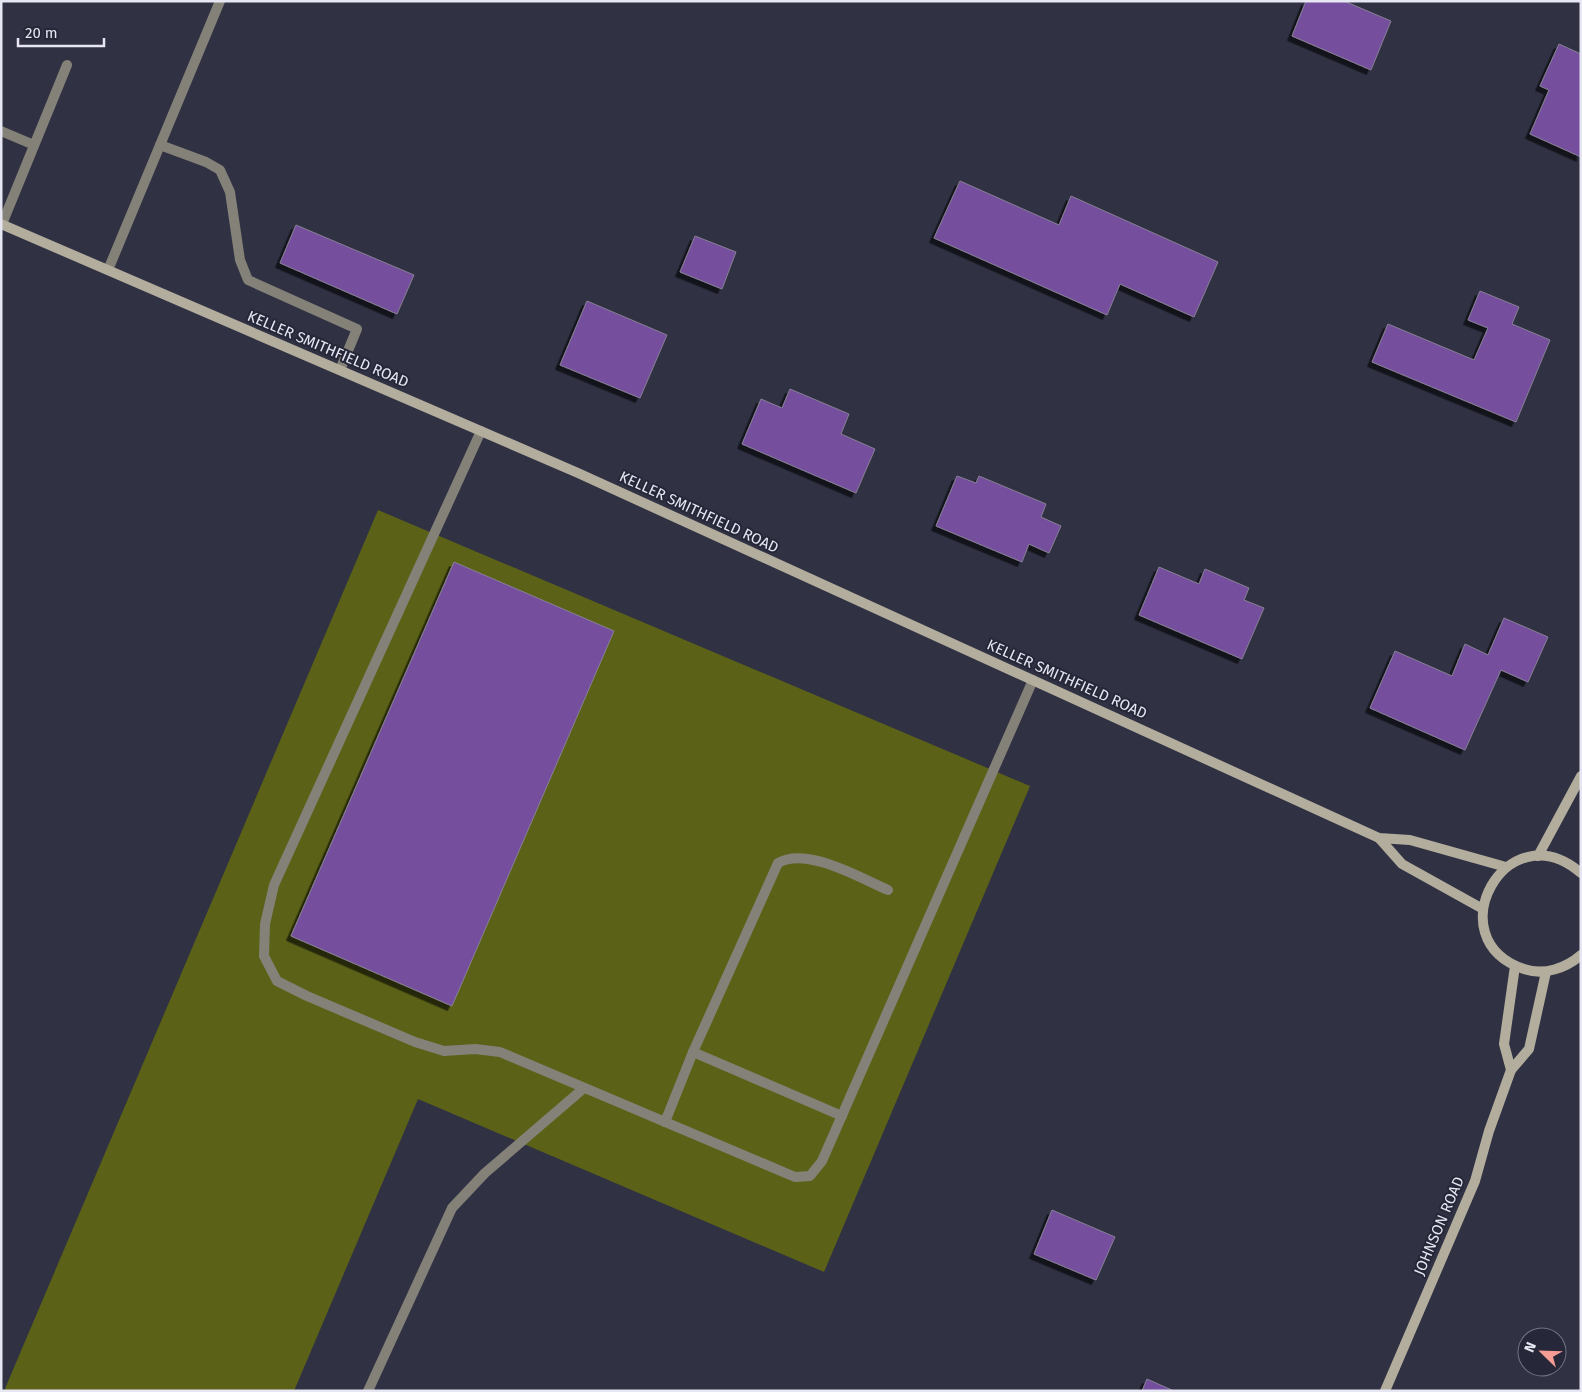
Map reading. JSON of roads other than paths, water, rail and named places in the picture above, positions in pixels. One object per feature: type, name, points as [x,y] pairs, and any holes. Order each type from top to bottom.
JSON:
[{"type":"main road","name":"KELLER SMITHFIELD ROAD","points":[[1,224],[481,431],[1379,838]]},
{"type":"main road","points":[[1538,856],[1581,776]]},
{"type":"main road","points":[[1379,838],[1410,840],[1506,868]]},
{"type":"main road","points":[[1379,838],[1402,864],[1482,910]]},
{"type":"main road","points":[[1580,956],[1564,966],[1546,972],[1530,971],[1515,966],[1501,957],[1490,943],[1484,927],[1482,910],[1486,894],[1494,879],[1506,868],[1521,860],[1538,856],[1555,858],[1571,865],[1581,873]]},
{"type":"main road","points":[[1511,1070],[1504,1044],[1515,966]]},
{"type":"main road","name":"JOHNSON ROAD","points":[[1386,1391],[1475,1181],[1489,1131],[1511,1070],[1529,1049],[1546,972]]},
{"type":"lane","points":[[108,270],[220,1]]},
{"type":"lane","points":[[1,224],[67,65]]},
{"type":"lane","points":[[1,131],[34,145]]},
{"type":"lane","points":[[160,145],[206,162],[220,170],[230,192],[240,260],[248,280],[357,329],[340,370]]},
{"type":"lane","points":[[481,431],[274,885],[265,924],[264,956],[277,981],[307,996],[415,1042],[444,1050],[475,1049],[500,1052],[795,1177],[810,1176],[822,1161],[1033,680]]},
{"type":"lane","points":[[665,1122],[693,1052],[778,863],[785,859],[798,857],[825,863],[888,890]]},
{"type":"lane","points":[[693,1052],[842,1116]]},
{"type":"lane","points":[[368,1391],[452,1208],[485,1173],[584,1088]]}]
